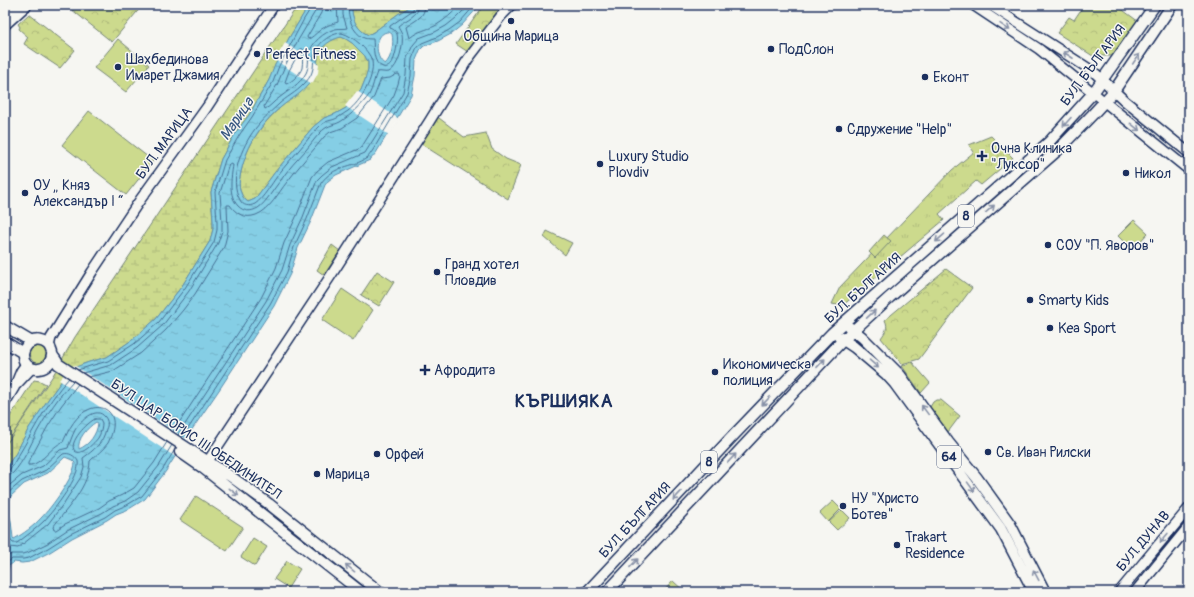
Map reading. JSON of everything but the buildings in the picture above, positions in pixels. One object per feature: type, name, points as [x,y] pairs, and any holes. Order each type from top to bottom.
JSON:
[{"type":"main road","name":"БУЛ. БЪЛГАРИЯ","points":[[587,592],[726,443],[832,333],[1049,142],[1093,93],[1155,5]]},
{"type":"main road","name":"БУЛ. БЪЛГАРИЯ","points":[[607,592],[843,340],[1058,150],[1114,91],[1172,5]]},
{"type":"main road","name":"64","points":[[843,323],[854,330],[900,375],[1010,524],[1045,592]]},
{"type":"main road","points":[[5,326],[32,342]]},
{"type":"main road","name":"64","points":[[832,333],[854,347],[886,374],[895,384],[1001,529],[1034,592]]},
{"type":"main road","points":[[29,366],[23,357],[23,353],[26,346],[39,340],[49,345],[50,362],[44,368]]},
{"type":"main road","points":[[5,342],[23,353]]},
{"type":"main road","name":"БУЛ. ЦАР БОРИС III ОБЕДИНИТЕЛ","points":[[49,345],[57,367],[189,454],[361,592]]},
{"type":"main road","name":"БУЛ. ЦАР БОРИС III ОБЕДИНИТЕЛ","points":[[29,366],[36,369],[57,367]]},
{"type":"main road","name":"БУЛ. ЦАР БОРИС III ОБЕДИНИТЕЛ","points":[[189,454],[208,461],[269,504],[380,592]]},
{"type":"street","points":[[5,15],[18,5]]},
{"type":"street","points":[[5,25],[27,5]]},
{"type":"street","name":"БУЛ. МАРИЦА","points":[[49,345],[92,272],[140,200],[207,107],[274,5]]},
{"type":"street","points":[[208,461],[330,277],[468,59],[501,16],[512,5]]},
{"type":"street","points":[[973,5],[1038,50],[1189,170]]},
{"type":"street","points":[[990,5],[1094,72],[1114,91],[1189,153]]},
{"type":"street","points":[[5,403],[14,388],[27,375],[29,366]]},
{"type":"street","name":"БУЛ. ДУНАВ","points":[[1119,592],[1189,508]]},
{"type":"street","name":"БУЛ. ДУНАВ","points":[[1135,592],[1189,526]]},
{"type":"green space","points":[[66,5],[135,5],[141,7],[112,42]]},
{"type":"green space","points":[[298,5],[309,5],[289,38],[269,80],[249,115],[236,132],[221,159],[211,192],[213,229],[210,241],[182,286],[156,319],[132,340],[107,357],[83,364],[63,379],[29,428],[16,453],[5,469],[5,446],[52,377],[75,337]]},
{"type":"green space","points":[[352,5],[413,5],[368,35],[360,30],[355,23],[352,14]]},
{"type":"green space","points":[[484,5],[504,5],[468,52],[456,44]]},
{"type":"green space","points":[[1084,5],[1116,5],[1139,22],[1115,56],[1093,56],[1057,33],[1069,17],[1074,20]]},
{"type":"green space","points":[[29,14],[75,50],[60,68],[24,44],[28,37],[19,29],[20,27],[18,24]]},
{"type":"green space","points":[[341,37],[352,43],[365,56],[368,62],[368,69],[361,90],[346,108],[324,118],[313,127],[275,172],[255,199],[248,202],[241,194],[239,180],[245,157],[254,139],[273,114],[300,92],[316,74],[320,50],[329,42]]},
{"type":"green space","points":[[118,39],[149,65],[126,92],[94,68]]},
{"type":"green space","points":[[89,111],[153,161],[126,195],[62,145]]},
{"type":"green space","points":[[435,115],[464,137],[486,133],[492,149],[506,159],[521,165],[508,199],[418,142]]},
{"type":"green space","points":[[991,136],[1013,158],[981,185],[976,181],[939,214],[944,220],[842,306],[832,304],[840,287],[952,170],[974,152],[969,145]]},
{"type":"green space","points":[[1134,220],[1148,233],[1132,250],[1118,236]]},
{"type":"green space","points":[[547,231],[572,243],[565,255],[544,237]]},
{"type":"green space","points":[[884,235],[891,241],[875,258],[869,252]]},
{"type":"green space","points":[[332,245],[340,251],[324,275],[317,270]]},
{"type":"green space","points":[[946,269],[972,288],[919,359],[902,364],[881,338],[887,328],[885,320]]},
{"type":"green space","points":[[377,271],[394,282],[379,306],[361,295]]},
{"type":"green space","points":[[342,289],[373,310],[353,341],[322,320]]},
{"type":"green space","points":[[37,346],[46,351],[46,355],[42,362],[34,363],[29,355],[31,349]]},
{"type":"green space","points":[[912,362],[930,383],[921,393],[902,366]]},
{"type":"green space","points":[[34,380],[46,384],[5,446],[5,424]]},
{"type":"green space","points":[[936,400],[941,400],[960,416],[948,432],[930,407]]},
{"type":"green space","points":[[196,496],[243,527],[227,551],[180,520]]},
{"type":"green space","points":[[833,501],[841,509],[828,522],[820,513]]},
{"type":"green space","points":[[842,510],[850,518],[837,530],[829,522]]},
{"type":"green space","points":[[253,538],[267,547],[255,566],[241,557]]},
{"type":"green space","points":[[287,561],[300,569],[288,588],[274,579]]},
{"type":"green space","points":[[673,581],[685,592],[663,592]]},
{"type":"water","points":[[309,5],[352,5],[352,14],[357,26],[368,35],[413,5],[480,5],[462,25],[451,34],[424,46],[420,50],[416,60],[415,76],[411,95],[376,153],[370,160],[336,175],[325,185],[311,221],[298,248],[290,274],[274,306],[166,471],[145,499],[30,562],[14,562],[9,566],[5,583],[5,469],[49,398],[73,368],[107,357],[132,340],[156,319],[182,286],[210,241],[213,229],[211,192],[221,159],[236,132],[249,115],[269,80],[289,38]],"holes":[[[389,32],[392,34],[393,42],[391,54],[385,64],[381,61],[377,51],[378,40],[384,33]],[[341,37],[352,43],[365,56],[368,62],[368,69],[361,90],[346,108],[324,118],[313,127],[275,172],[255,199],[248,202],[241,194],[239,180],[249,147],[254,138],[273,114],[301,92],[311,82],[316,74],[317,57],[319,52],[327,43]],[[96,422],[98,423],[94,435],[86,445],[79,449],[81,438]],[[65,457],[75,463],[71,476],[50,507],[35,524],[14,539],[7,507],[11,496],[24,484],[48,473]]]},
{"type":"pier","points":[[285,43],[319,65],[318,73],[312,84],[275,60]]},
{"type":"pier","points":[[357,91],[399,119],[389,135],[345,106]]},
{"type":"pier","points":[[74,365],[188,440],[177,458],[59,380]]},
{"type":"place","name":"Община Марица","points":[[511,21]]},
{"type":"place","name":"ПодСлон","points":[[771,49]]},
{"type":"place","name":"Perfect Fitness","points":[[257,54]]},
{"type":"place","name":"Шахбединова Имарет Джамия","points":[[118,67]]},
{"type":"place","name":"Еконт","points":[[925,77]]},
{"type":"place","name":"Сдружение \"Help\"","points":[[839,129]]},
{"type":"place","name":"Очна Клиника \"Луксор\"","points":[[982,156]]},
{"type":"place","name":"Luxury Studio Plovdiv","points":[[600,164]]},
{"type":"place","name":"Никол","points":[[1126,173]]},
{"type":"place","name":"ОУ „ Княз Александър I “","points":[[25,193]]},
{"type":"place","name":"СОУ \"П. Яворов\"","points":[[1048,245]]},
{"type":"place","name":"Гранд хотел Пловдив","points":[[437,272]]},
{"type":"place","name":"Smarty Kids","points":[[1030,300]]},
{"type":"place","name":"Kea Sport","points":[[1050,328]]},
{"type":"place","name":"Афродита","points":[[425,370]]},
{"type":"place","name":"Икономическа полиция","points":[[715,372]]},
{"type":"place","name":"Св. Иван Рилски","points":[[988,452]]},
{"type":"place","name":"Орфей","points":[[377,454]]},
{"type":"place","name":"Марица","points":[[317,474]]},
{"type":"place","name":"НУ \"Христо Ботев\"","points":[[843,506]]},
{"type":"place","name":"Trakart Residence","points":[[897,545]]},
{"type":"district","name":"КЪРШИЯКА","points":[[564,401]]}]
